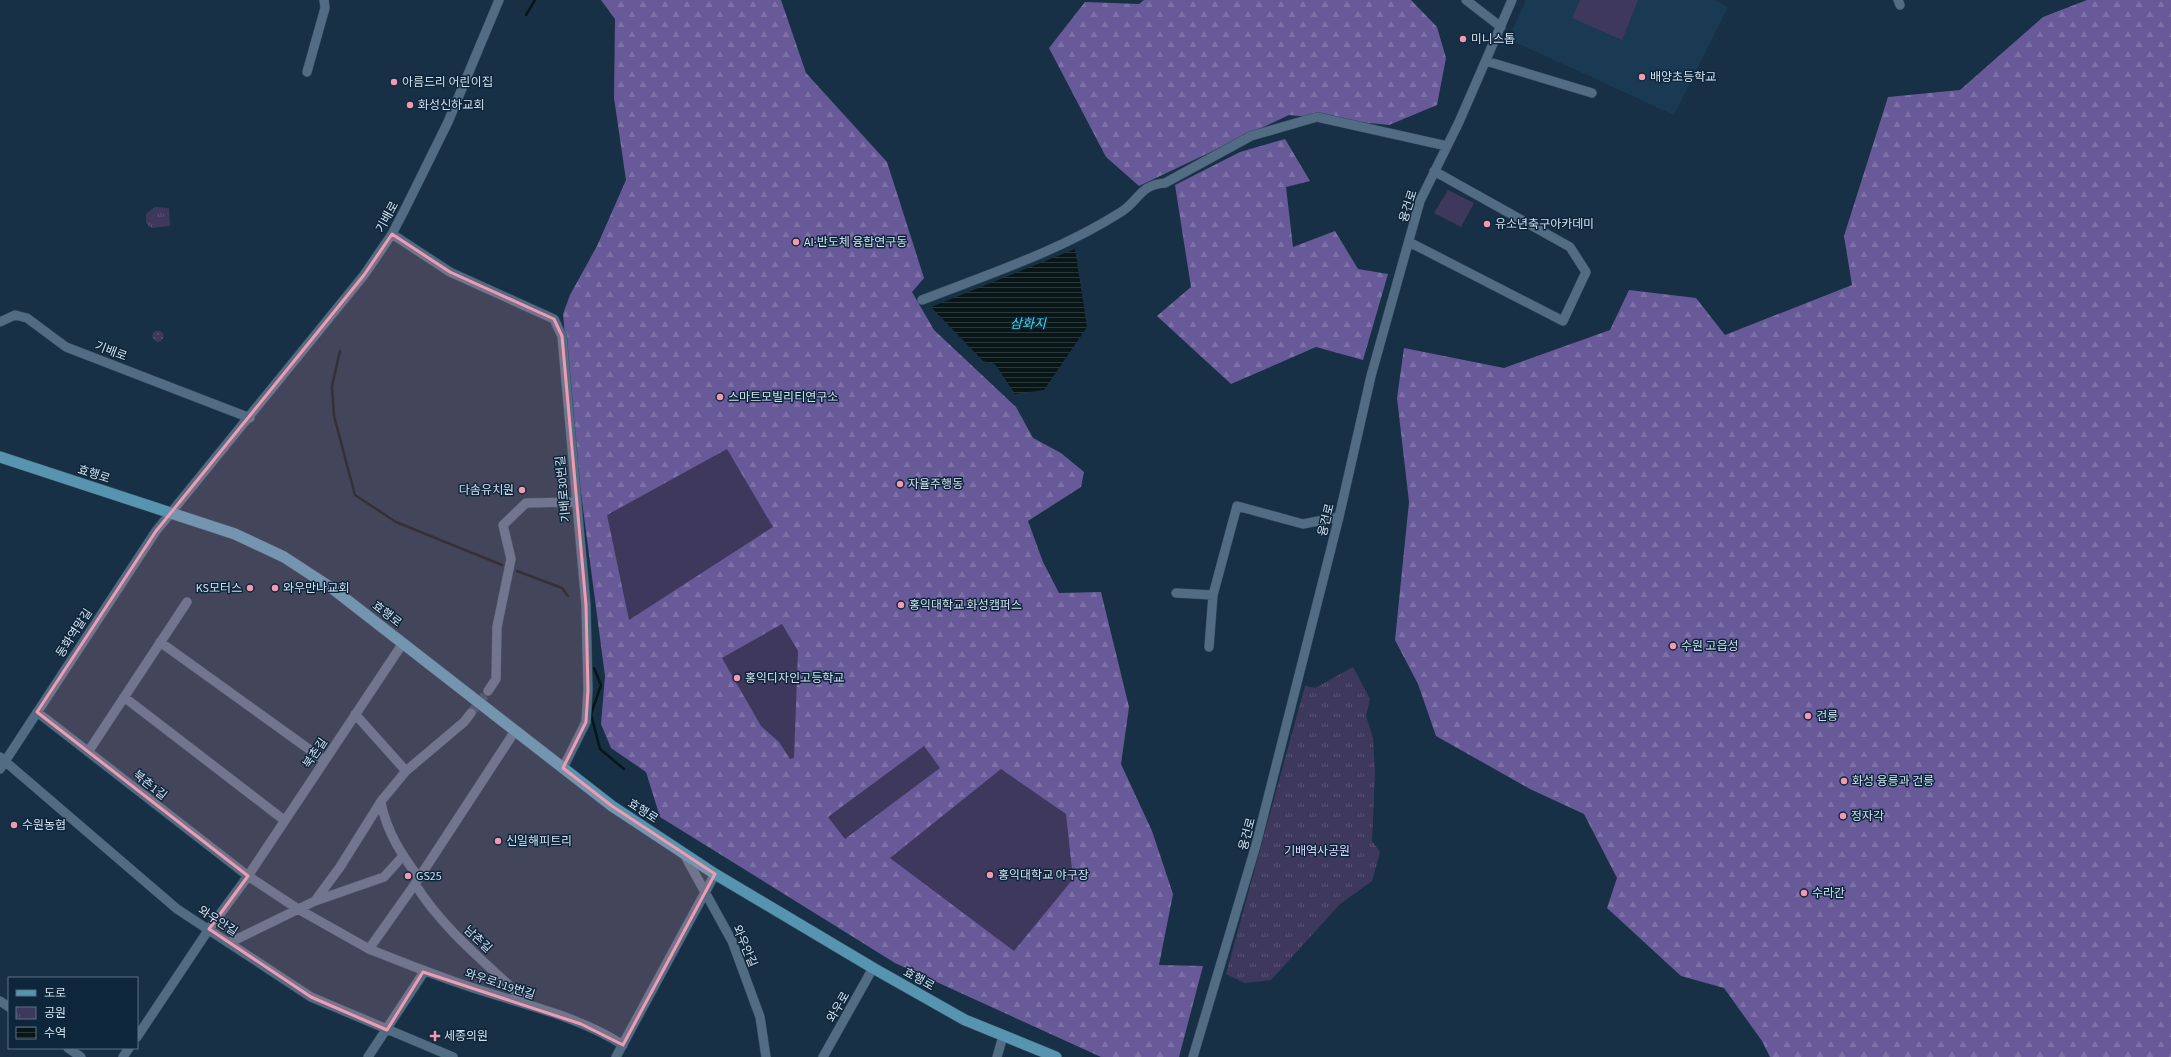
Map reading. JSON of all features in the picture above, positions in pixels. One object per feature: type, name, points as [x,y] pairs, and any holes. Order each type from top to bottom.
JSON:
[{"type":"main road","name":"효행로","points":[[0,457],[234,534],[284,556],[334,589],[612,806],[715,874],[873,968],[965,1020],[1056,1057]]},
{"type":"street","points":[[307,72],[325,8],[324,0]]},
{"type":"street","name":"기배로","points":[[170,512],[250,418],[364,275],[392,234],[448,122],[499,0]]},
{"type":"street","points":[[1466,0],[1501,27]]},
{"type":"street","name":"융건로","points":[[1193,1057],[1256,845],[1339,517],[1371,376],[1420,201],[1486,61],[1512,0]]},
{"type":"street","points":[[1486,61],[1592,93]]},
{"type":"street","points":[[922,300],[1070,242],[1123,211],[1151,184],[1165,183],[1251,136],[1317,117],[1447,146]]},
{"type":"street","points":[[1409,242],[1563,321],[1586,272],[1570,247],[1434,171]]},
{"type":"street","name":"기배로30번길","points":[[392,234],[450,272],[554,319],[562,336],[586,605],[588,690],[586,722],[563,768]]},
{"type":"street","name":"기배로","points":[[0,322],[15,314],[27,318],[66,347],[250,418]]},
{"type":"street","points":[[488,691],[496,679],[497,627],[511,559],[503,525],[526,503],[576,502]]},
{"type":"street","points":[[1209,647],[1213,595],[1237,506],[1303,524],[1339,517]]},
{"type":"street","name":"동화역말길","points":[[2,762],[170,512]]},
{"type":"street","points":[[1176,593],[1213,595]]},
{"type":"street","points":[[88,752],[187,602]]},
{"type":"street","points":[[160,642],[324,760]]},
{"type":"street","name":"북촌길","points":[[138,1035],[209,929],[248,876],[403,643]]},
{"type":"street","points":[[124,697],[284,820]]},
{"type":"street","name":"북촌1길","points":[[37,712],[248,876]]},
{"type":"street","points":[[315,902],[340,867],[381,803],[406,771],[464,722],[472,713]]},
{"type":"street","points":[[355,714],[406,771]]},
{"type":"street","points":[[369,948],[417,881],[515,731]]},
{"type":"street","name":"와우안길","points":[[2,762],[178,909],[311,997],[452,1057]]},
{"type":"street","name":"남촌길","points":[[381,803],[385,823],[417,881],[427,903],[445,924],[531,1006]]},
{"type":"street","name":"와우안길","points":[[683,852],[732,941],[760,1017],[766,1057]]},
{"type":"street","points":[[230,943],[298,909],[384,877],[403,856]]},
{"type":"street","points":[[616,1057],[715,874]]},
{"type":"street","name":"와우로119번길","points":[[248,876],[298,909],[369,948],[424,972],[582,1024],[610,1037],[623,1046]]},
{"type":"street","name":"와우로","points":[[823,1057],[873,968]]},
{"type":"street","points":[[368,1057],[424,972]]},
{"type":"street","points":[[997,1057],[1003,1036]]},
{"type":"street","points":[[69,1049],[81,1057]]},
{"type":"highlighted area","points":[[392,234],[450,272],[554,319],[562,336],[586,605],[588,690],[586,722],[563,768],[612,806],[715,874],[623,1045],[581,1024],[423,972],[387,1030],[311,997],[209,929],[248,876],[37,712],[156,531],[364,275]]},
{"type":"shaded area","name":"배양초등학교","points":[[1526,0],[1715,0],[1728,7],[1674,115],[1508,39]]},
{"type":"green space","points":[[601,0],[781,0],[806,73],[887,162],[924,278],[912,292],[934,330],[1016,407],[1033,438],[1061,453],[1084,472],[1081,487],[1028,521],[1043,562],[1059,593],[1101,592],[1129,707],[1121,764],[1152,831],[1173,894],[1159,965],[1203,966],[1179,1057],[1101,1057],[895,963],[660,817],[646,772],[611,748],[601,724],[605,676],[577,463],[563,314],[570,295],[597,246],[626,180],[614,98],[615,19]]},
{"type":"green space","points":[[1144,0],[1411,0],[1437,27],[1446,58],[1437,105],[1389,125],[1289,115],[1139,186],[1106,157],[1049,48],[1085,2],[1139,4]]},
{"type":"green space","points":[[1580,0],[1638,0],[1622,40],[1572,18]]},
{"type":"green space","points":[[2087,0],[2171,0],[2171,1057],[1770,1057],[1762,1041],[1724,988],[1681,976],[1607,908],[1617,878],[1584,814],[1530,789],[1436,736],[1418,684],[1395,640],[1409,502],[1397,398],[1404,348],[1504,368],[1610,330],[1629,290],[1696,298],[1725,335],[1852,285],[1844,236],[1888,97],[1960,90],[2043,17]]},
{"type":"green space","points":[[1285,139],[1310,181],[1286,187],[1293,247],[1335,231],[1358,269],[1388,274],[1363,360],[1316,347],[1231,384],[1157,316],[1191,287],[1175,185],[1240,152]]},
{"type":"green space","points":[[1448,190],[1474,203],[1461,227],[1434,213]]},
{"type":"green space","points":[[155,207],[169,208],[170,226],[151,228],[146,223],[146,214]]},
{"type":"green space","points":[[158,330],[162,332],[164,336],[162,340],[158,342],[154,340],[152,336],[154,332]]},
{"type":"green space","points":[[727,449],[773,527],[629,620],[607,515]]},
{"type":"green space","points":[[782,624],[798,651],[794,758],[790,759],[779,742],[761,726],[722,658]]},
{"type":"green space","name":"기배역사공원","points":[[1353,667],[1370,699],[1366,716],[1373,738],[1375,773],[1372,841],[1380,852],[1372,881],[1340,904],[1271,980],[1245,983],[1226,974],[1305,686],[1315,688]]},
{"type":"green space","points":[[924,746],[940,768],[845,839],[828,817]]},
{"type":"green space","points":[[1001,769],[1066,814],[1073,879],[1014,951],[890,858]]},
{"type":"water","name":"삼화지","points":[[1075,249],[1087,327],[1044,390],[1015,394],[995,364],[983,361],[931,307]]},
{"type":"waterway","points":[[526,15],[535,0]]},
{"type":"waterway","points":[[340,351],[332,386],[334,416],[355,495],[396,522],[502,565]]},
{"type":"waterway","points":[[517,571],[562,588],[568,596]]},
{"type":"waterway","points":[[594,668],[601,685],[591,714],[600,749],[624,769]]},
{"type":"tunnel","points":[[471,713],[488,691]]},
{"type":"place","name":"미니스톱","points":[[1463,39]]},
{"type":"place","name":"배양초등학교","points":[[1642,77]]},
{"type":"place","name":"아름드리 어린이집","points":[[394,82]]},
{"type":"place","name":"화성신하교회","points":[[410,105]]},
{"type":"place","name":"유소년축구아카데미","points":[[1487,224]]},
{"type":"place","name":"AI·반도체 융합연구동","points":[[796,242]]},
{"type":"place","name":"스마트모빌리티연구소","points":[[720,397]]},
{"type":"place","name":"자율주행동","points":[[900,484]]},
{"type":"place","name":"다솜유치원","points":[[522,490]]},
{"type":"place","name":"KS모터스","points":[[250,588]]},
{"type":"place","name":"와우만나교회","points":[[275,588]]},
{"type":"place","name":"홍익대학교 화성캠퍼스","points":[[901,605]]},
{"type":"place","name":"수원 고읍성","points":[[1673,646]]},
{"type":"place","name":"홍익디자인고등학교","points":[[737,678]]},
{"type":"place","name":"건릉","points":[[1808,716]]},
{"type":"place","name":"화성 융릉과 건릉","points":[[1844,781]]},
{"type":"place","name":"정자각","points":[[1843,816]]},
{"type":"place","name":"수원농협","points":[[14,825]]},
{"type":"place","name":"신일해피트리","points":[[498,841]]},
{"type":"place","name":"홍익대학교 야구장","points":[[990,875]]},
{"type":"place","name":"GS25","points":[[408,876]]},
{"type":"place","name":"수라간","points":[[1804,893]]},
{"type":"place","name":"세종의원","points":[[435,1036]]}]
